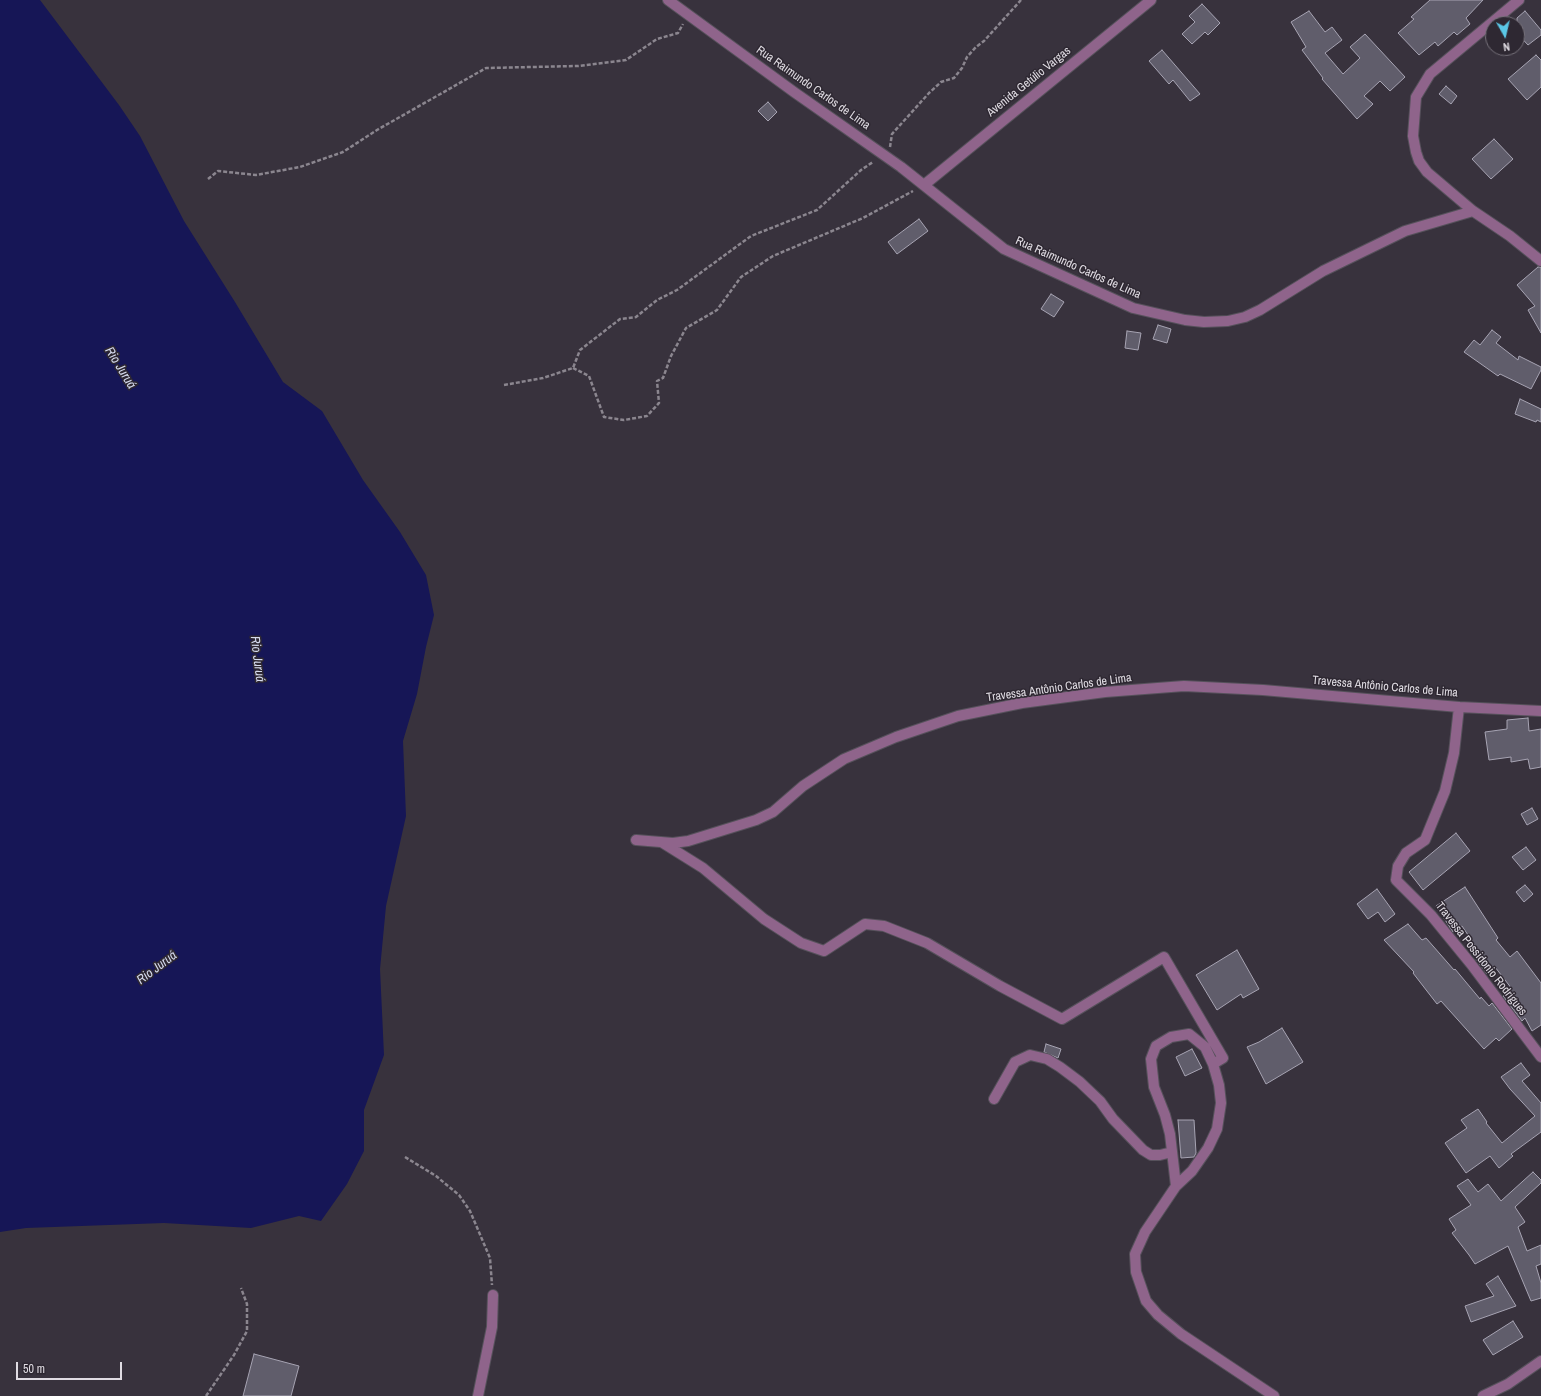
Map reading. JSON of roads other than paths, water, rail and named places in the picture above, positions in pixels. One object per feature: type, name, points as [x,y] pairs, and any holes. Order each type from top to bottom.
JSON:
[{"type":"street","name":"Rua Raimundo Carlos de Lima","points":[[668,0],[884,155],[1004,249],[1133,308],[1185,320],[1204,322],[1228,321],[1245,317],[1260,310],[1323,271],[1398,234],[1473,211]]},
{"type":"street","name":"Avenida Getúlio Vargas","points":[[924,185],[1151,0]]},
{"type":"street","points":[[1519,0],[1430,74],[1416,96],[1414,136],[1419,161],[1427,172],[1473,211],[1510,236],[1541,261]]},
{"type":"street","name":"Travessa Antônio Carlos de Lima","points":[[636,840],[663,843],[688,841],[756,820],[773,812],[803,786],[844,759],[896,737],[958,716],[1022,704],[1105,692],[1184,686],[1263,690],[1459,707],[1541,711]]},
{"type":"street","name":"Travessa Possidonio Rodrigues","points":[[1459,707],[1454,753],[1445,791],[1425,840],[1406,853],[1398,866],[1396,880],[1431,915],[1471,964],[1541,1057]]},
{"type":"street","points":[[663,843],[703,868],[764,919],[802,942],[824,951],[864,924],[884,926],[927,943],[1000,986],[1062,1019],[1164,957],[1222,1058],[1213,1064]]},
{"type":"street","points":[[1176,1186],[1168,1128],[1154,1087],[1151,1059],[1156,1046],[1171,1037],[1189,1034],[1205,1047],[1213,1064],[1219,1085],[1221,1102],[1217,1129],[1208,1148],[1192,1171],[1176,1186],[1145,1232],[1135,1254],[1136,1272],[1146,1300],[1158,1315],[1181,1334],[1274,1396]]},
{"type":"street","points":[[994,1099],[1015,1062],[1030,1055],[1047,1059],[1085,1086],[1100,1101],[1113,1119],[1144,1150],[1151,1155],[1160,1155],[1172,1152]]},
{"type":"street","points":[[478,1396],[492,1327],[493,1295]]},
{"type":"street","points":[[1483,1396],[1508,1384],[1541,1361]]},
{"type":"water","name":"Rio Juruá","points":[[0,0],[40,0],[119,105],[140,136],[184,221],[283,382],[322,411],[363,480],[400,532],[426,575],[434,615],[417,694],[403,741],[406,816],[386,906],[380,969],[384,1055],[364,1110],[364,1151],[347,1184],[321,1221],[299,1216],[251,1228],[164,1223],[26,1228],[0,1232]]}]
